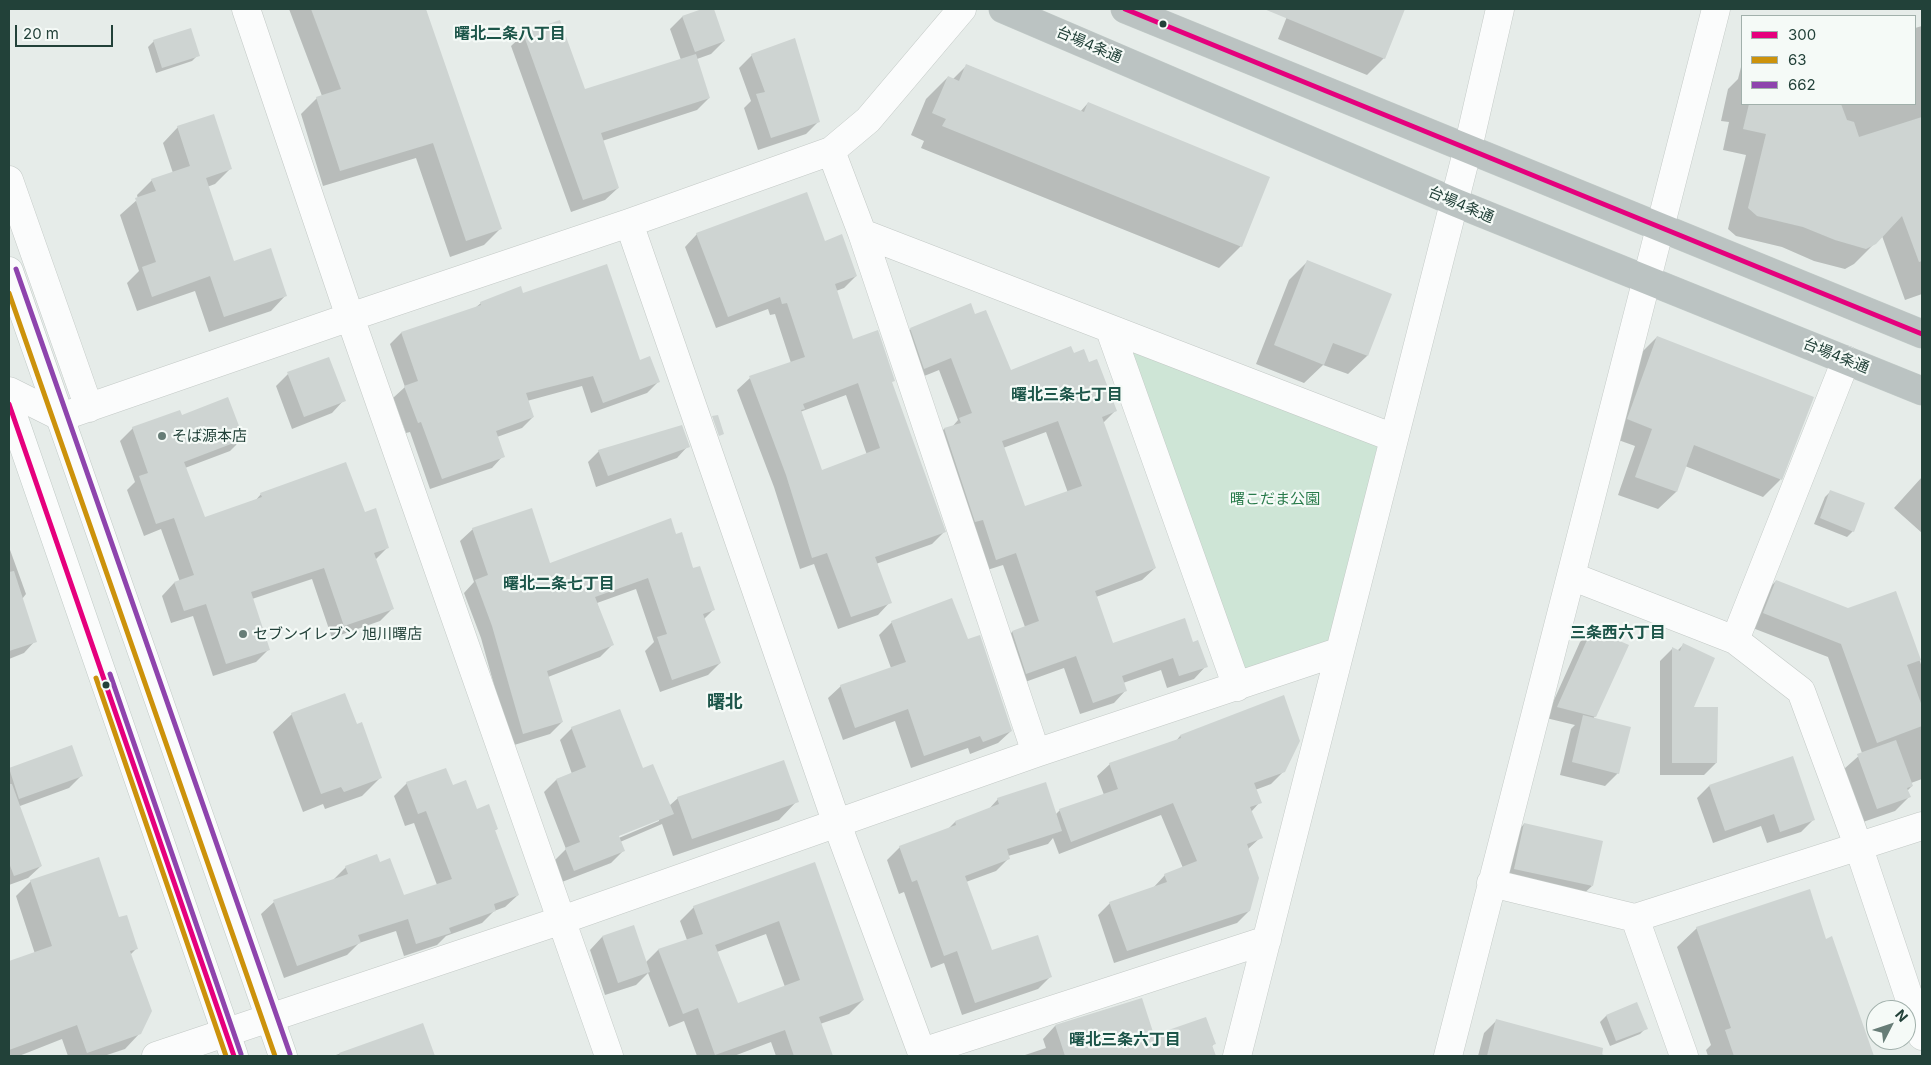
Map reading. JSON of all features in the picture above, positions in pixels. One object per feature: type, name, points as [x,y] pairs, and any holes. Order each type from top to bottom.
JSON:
[{"type":"highway","name":"台場4条通","points":[[1003,9],[1454,202],[1647,282],[1922,391]]},
{"type":"highway","points":[[1125,9],[1922,334]]},
{"type":"street","points":[[246,9],[350,317],[609,1056]]},
{"type":"street","points":[[9,392],[61,418],[831,152],[868,120],[962,9]]},
{"type":"street","points":[[1237,1056],[1338,652],[1468,148],[1500,9]]},
{"type":"street","points":[[1448,1056],[1716,9]]},
{"type":"street","points":[[831,152],[862,233],[1036,753]]},
{"type":"street","points":[[9,180],[89,408]]},
{"type":"street","points":[[629,223],[837,824],[922,1054],[1267,940]]},
{"type":"street","points":[[862,233],[1394,438]]},
{"type":"street","points":[[9,271],[283,1056]]},
{"type":"street","points":[[1110,330],[1237,687]]},
{"type":"street","points":[[1734,640],[1846,360]]},
{"type":"street","points":[[9,404],[229,1044]]},
{"type":"street","points":[[1570,576],[1734,640],[1801,691],[1859,848],[1922,1036]]},
{"type":"street","points":[[156,1056],[229,1044],[270,1019],[562,920],[1036,753],[1338,652]]},
{"type":"street","points":[[1491,884],[1635,918],[1859,848],[1922,826]]},
{"type":"street","points":[[1635,918],[1684,1056]]},
{"type":"green space","name":"曙こだま公園","points":[[1110,330],[1394,438],[1338,652],[1237,687]]},
{"type":"building","points":[[311,9],[426,9],[502,229],[466,241],[433,143],[340,171],[316,97],[341,89]]},
{"type":"building","points":[[702,9],[714,9],[725,41],[695,52],[682,16]]},
{"type":"building","points":[[1264,9],[1405,9],[1385,59]]},
{"type":"building","points":[[560,20],[585,89],[696,54],[710,98],[601,133],[619,188],[583,200],[523,33]]},
{"type":"building","points":[[191,28],[200,56],[162,68],[153,40]]},
{"type":"building","points":[[795,38],[820,122],[771,138],[756,94],[765,92],[751,54]]},
{"type":"building","points":[[966,64],[1084,112],[1088,102],[1270,177],[1242,247],[942,126],[946,119],[932,113],[948,76],[959,81]]},
{"type":"building","points":[[1749,105],[1841,105],[1847,120],[1854,122],[1859,137],[1922,117],[1922,261],[1919,262],[1902,216],[1876,244],[1866,249],[1835,240],[1803,227],[1757,216],[1748,208],[1766,134],[1743,129]]},
{"type":"building","points":[[214,114],[232,169],[206,178],[234,261],[271,248],[287,296],[224,317],[210,276],[152,297],[142,267],[156,262],[135,198],[156,191],[151,179],[190,166],[177,126]]},
{"type":"building","points":[[807,192],[825,241],[842,234],[857,276],[835,284],[853,339],[878,330],[895,381],[892,382],[946,532],[875,557],[892,603],[851,617],[827,553],[812,558],[786,475],[749,376],[805,357],[787,303],[782,304],[780,297],[728,317],[696,233]],"holes":[[[858,383],[880,448],[822,470],[801,410],[805,409],[803,404]]]},
{"type":"building","points":[[1307,260],[1392,294],[1368,356],[1333,343],[1324,365],[1274,345]]},
{"type":"building","points":[[607,264],[640,360],[650,356],[660,382],[603,403],[593,376],[526,393],[534,417],[496,431],[505,457],[442,479],[421,422],[418,423],[404,386],[418,381],[401,332],[481,305],[480,302],[521,286],[523,293]]},
{"type":"building","points":[[971,303],[975,314],[986,310],[1011,370],[1071,346],[1074,353],[1084,349],[1089,362],[1097,359],[1117,411],[1102,417],[1156,568],[1095,591],[1113,643],[1185,618],[1193,642],[1198,640],[1208,667],[1179,676],[1173,658],[1122,676],[1127,691],[1093,703],[1076,656],[1026,674],[1012,631],[1039,621],[1016,553],[996,560],[983,520],[975,522],[944,428],[961,423],[959,418],[972,413],[951,358],[924,369],[910,328]],"holes":[[[1058,421],[1082,486],[1025,506],[1002,441]]]},
{"type":"building","points":[[1657,336],[1814,397],[1782,480],[1694,445],[1677,492],[1635,477],[1652,429],[1627,419]]},
{"type":"building","points":[[329,357],[346,401],[304,417],[287,372]]},
{"type":"building","points":[[228,397],[244,439],[184,462],[205,517],[262,497],[260,493],[346,462],[365,512],[376,508],[389,548],[374,553],[394,609],[344,626],[324,568],[251,592],[270,650],[226,664],[206,604],[184,611],[174,582],[194,575],[174,518],[156,524],[139,476],[148,473],[132,427],[180,410],[182,415]]},
{"type":"building","points":[[718,415],[724,434],[719,436],[712,416]]},
{"type":"building","points":[[682,425],[690,447],[608,476],[598,450]]},
{"type":"building","points":[[1830,490],[1865,503],[1854,532],[1820,518]]},
{"type":"building","points":[[532,508],[550,563],[671,518],[676,534],[682,532],[693,568],[700,566],[715,610],[703,614],[721,663],[672,680],[657,637],[667,634],[648,578],[595,597],[614,645],[547,671],[563,722],[523,734],[492,626],[475,580],[488,575],[472,528]]},
{"type":"building","points":[[14,571],[37,642],[9,651],[9,572]]},
{"type":"building","points":[[1776,580],[1848,608],[1896,591],[1921,660],[1907,665],[1922,706],[1922,726],[1877,743],[1841,644],[1763,613]]},
{"type":"building","points":[[952,598],[968,639],[980,635],[1012,731],[983,742],[980,736],[924,756],[908,709],[855,728],[840,685],[906,662],[891,621]]},
{"type":"building","points":[[1592,629],[1629,645],[1596,717],[1557,707]]},
{"type":"building","points":[[1683,643],[1715,658],[1694,707],[1718,707],[1717,763],[1672,763],[1672,647],[1680,651]]},
{"type":"building","points":[[345,693],[357,724],[362,722],[382,778],[344,792],[341,787],[321,794],[291,713]]},
{"type":"building","points":[[1284,695],[1300,741],[1285,772],[1254,783],[1262,803],[1250,807],[1263,838],[1247,844],[1259,878],[1250,911],[1127,951],[1109,902],[1167,882],[1164,874],[1197,861],[1173,803],[1071,842],[1059,809],[1118,789],[1109,763],[1181,738],[1180,735]]},
{"type":"building","points":[[620,709],[643,768],[653,764],[674,814],[619,836],[625,851],[574,871],[565,848],[580,842],[556,779],[586,767],[571,727]]},
{"type":"building","points":[[1583,715],[1631,727],[1619,774],[1572,762]]},
{"type":"building","points":[[1896,740],[1913,786],[1907,788],[1911,797],[1877,809],[1857,754]]},
{"type":"building","points":[[72,745],[83,776],[19,799],[9,768]]},
{"type":"building","points":[[1793,756],[1815,820],[1780,832],[1774,814],[1725,831],[1709,785]]},
{"type":"building","points":[[784,760],[799,802],[692,839],[677,797]]},
{"type":"building","points":[[446,768],[453,785],[466,780],[477,809],[489,804],[498,829],[495,830],[519,895],[494,904],[496,911],[449,928],[451,933],[416,944],[408,919],[358,935],[361,943],[297,966],[273,900],[348,874],[345,866],[377,854],[380,862],[390,858],[404,895],[452,879],[426,811],[418,814],[406,782]]},
{"type":"building","points":[[1046,782],[1062,831],[1007,849],[1010,859],[965,876],[992,950],[1038,935],[1052,977],[975,1003],[957,951],[944,956],[917,880],[912,882],[899,846],[956,825],[955,821],[999,804],[997,798]]},
{"type":"building","points":[[9,784],[12,784],[42,866],[14,876],[9,863]]},
{"type":"building","points":[[1524,823],[1603,841],[1593,886],[1514,869]]},
{"type":"building","points":[[99,857],[119,917],[127,915],[138,949],[130,951],[152,1011],[141,1034],[87,1053],[77,1025],[9,1050],[9,961],[52,946],[30,880]]},
{"type":"building","points":[[815,862],[864,1000],[819,1017],[833,1056],[794,1056],[785,1030],[715,1055],[698,1008],[683,1014],[658,949],[703,934],[693,906]],"holes":[[[779,921],[800,980],[738,1003],[715,945]]]},
{"type":"building","points":[[1810,889],[1826,939],[1832,936],[1866,1033],[1866,1050],[1872,1050],[1874,1056],[1734,1056],[1725,1030],[1731,1028],[1696,927]]},
{"type":"building","points":[[634,925],[650,972],[618,983],[602,936]]},
{"type":"building","points":[[1142,998],[1154,1035],[1206,1017],[1216,1044],[1212,1045],[1216,1056],[1065,1056],[1055,1025]]},
{"type":"building","points":[[1637,1002],[1648,1029],[1616,1041],[1606,1015]]},
{"type":"building","points":[[1496,1019],[1603,1048],[1602,1056],[1487,1056]]},
{"type":"building","points":[[423,1023],[435,1056],[340,1056],[339,1053]]},
{"type":"transit line","name":"300","points":[[1125,9],[1922,334]]},
{"type":"transit line","name":"662","points":[[16,269],[290,1054]]},
{"type":"transit line","name":"63","points":[[9,293],[275,1056]]},
{"type":"transit line","name":"300","points":[[9,404],[234,1056]]},
{"type":"transit line","name":"662","points":[[110,674],[241,1054]]},
{"type":"transit line","name":"63","points":[[96,678],[226,1056]]},
{"type":"place","name":"そば源本店","points":[[162,436]]},
{"type":"place","name":"セブンイレブン 旭川曙店","points":[[243,634]]},
{"type":"district","name":"曙北二条八丁目","points":[[510,34]]},
{"type":"district","name":"曙北三条七丁目","points":[[1067,395]]},
{"type":"district","name":"曙北二条七丁目","points":[[559,584]]},
{"type":"district","name":"三条西六丁目","points":[[1618,633]]},
{"type":"district","name":"曙北","points":[[725,703]]},
{"type":"district","name":"曙北三条六丁目","points":[[1125,1040]]}]
